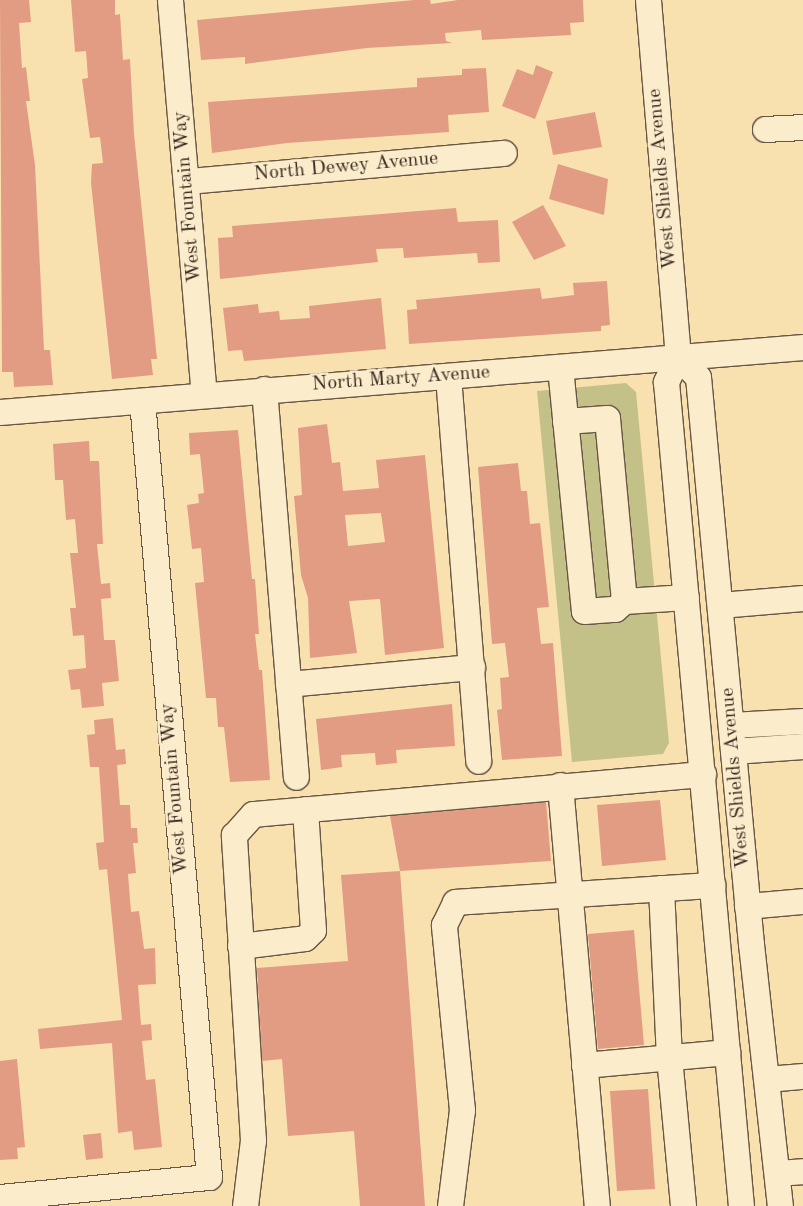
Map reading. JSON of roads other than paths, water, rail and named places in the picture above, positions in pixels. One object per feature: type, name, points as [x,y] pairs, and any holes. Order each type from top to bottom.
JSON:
[{"type":"street","name":"West Fountain Way","points":[[170,0],[188,181],[204,394]]},
{"type":"street","name":"West Shields Avenue","points":[[648,0],[678,357],[666,382],[741,1206]]},
{"type":"street","points":[[765,129],[803,127]]},
{"type":"street","name":"North Dewey Avenue","points":[[188,181],[504,153]]},
{"type":"street","name":"North Marty Avenue","points":[[0,412],[264,389],[803,347]]},
{"type":"street","name":"West Shields Avenue","points":[[678,357],[698,377],[747,906],[780,1206]]},
{"type":"street","points":[[560,367],[584,612],[615,610],[624,601],[686,597]]},
{"type":"street","points":[[448,376],[478,761]]},
{"type":"street","points":[[264,389],[296,777]]},
{"type":"street","name":"West Fountain Way","points":[[0,1197],[209,1177],[142,401]]},
{"type":"street","points":[[565,421],[607,418],[624,601]]},
{"type":"street","points":[[720,605],[803,598]]},
{"type":"street","points":[[288,684],[472,667]]},
{"type":"street","points":[[731,725],[803,721]]},
{"type":"street","points":[[733,751],[803,746]]},
{"type":"street","points":[[245,1206],[253,1140],[234,835],[253,814],[560,785],[703,774],[721,795],[733,915],[750,931]]},
{"type":"street","points":[[560,785],[596,1206]]},
{"type":"street","points":[[240,946],[305,938],[313,930],[305,809]]},
{"type":"street","points":[[450,1206],[462,1110],[444,925],[455,902],[712,885]]},
{"type":"street","points":[[661,888],[668,1057],[683,1206]]},
{"type":"street","points":[[747,906],[803,902]]},
{"type":"street","points":[[721,972],[736,991],[742,1060],[766,1077],[803,1076]]},
{"type":"street","points":[[584,1065],[727,1052]]},
{"type":"street","points":[[777,1172],[803,1171]]}]
